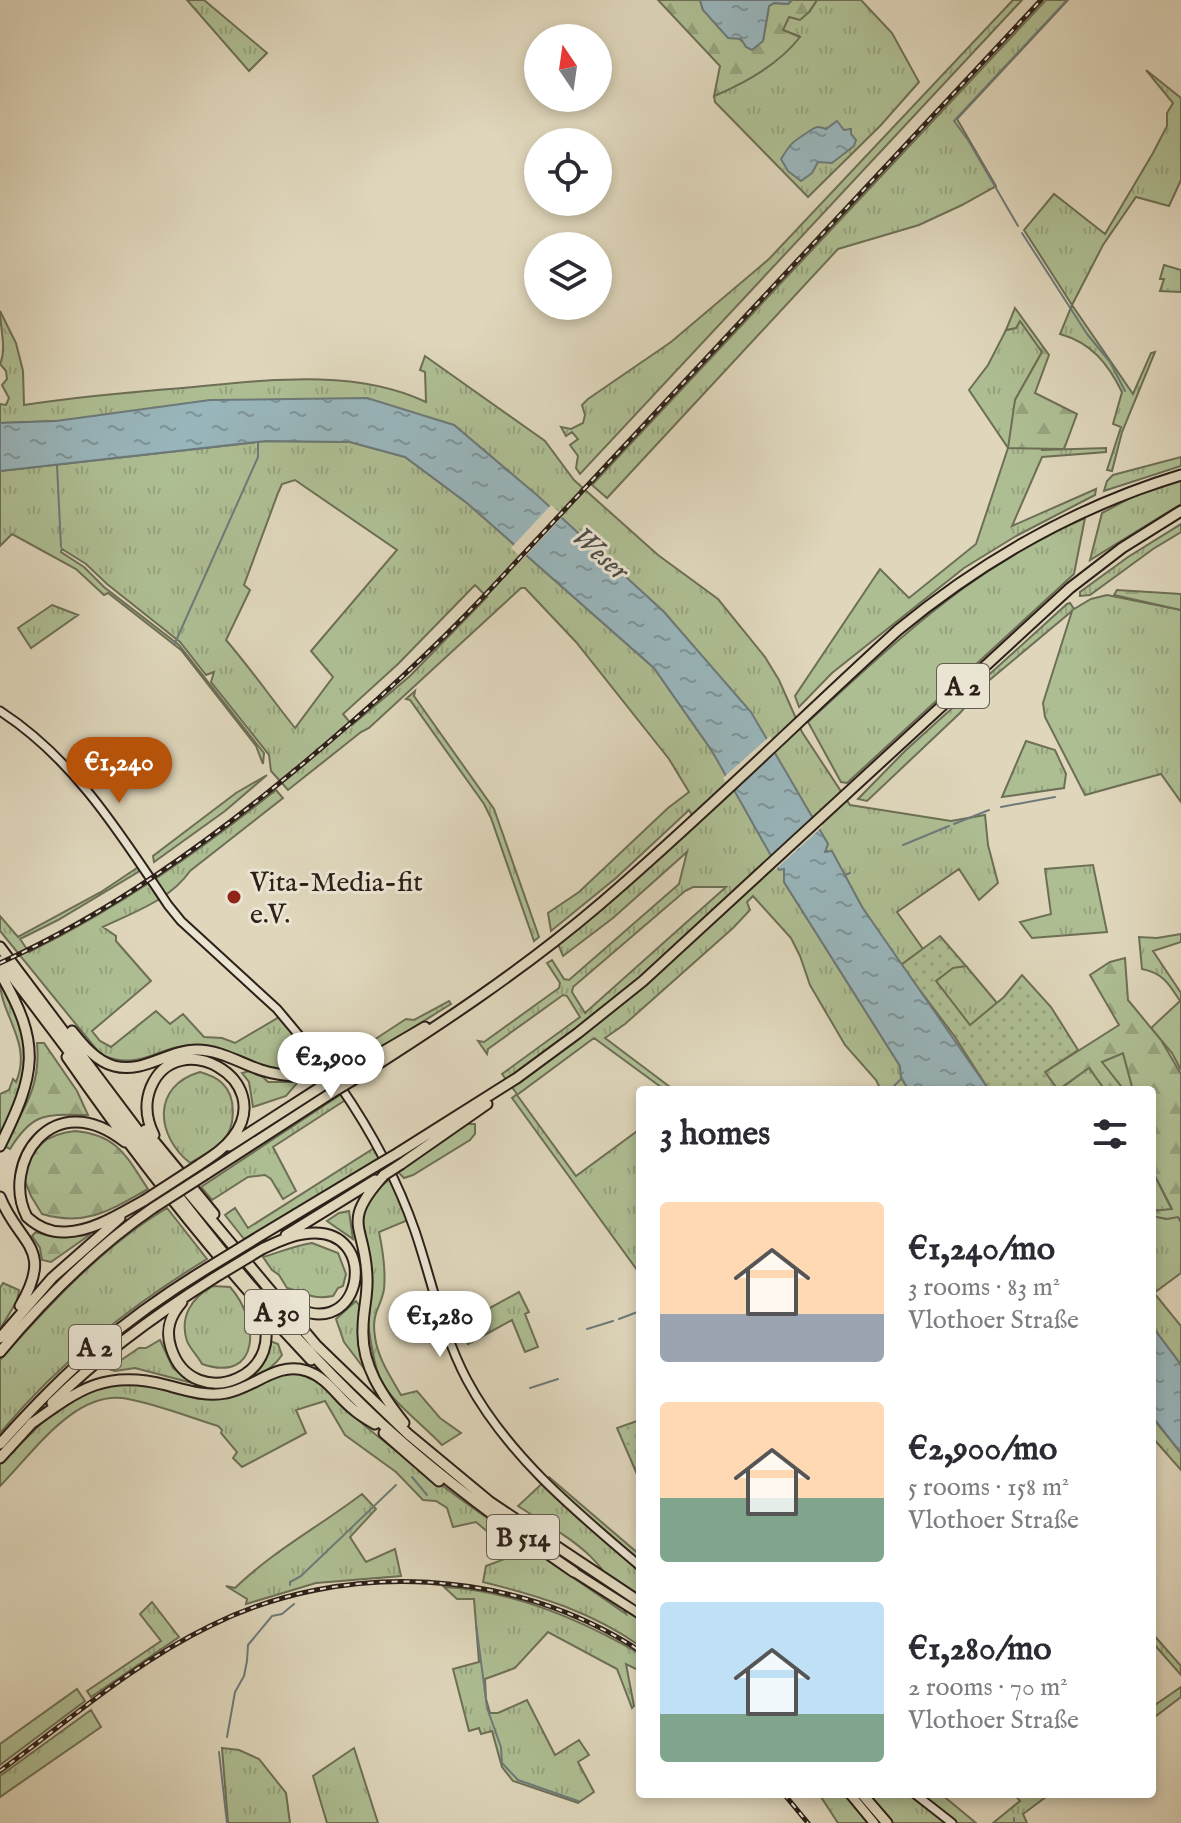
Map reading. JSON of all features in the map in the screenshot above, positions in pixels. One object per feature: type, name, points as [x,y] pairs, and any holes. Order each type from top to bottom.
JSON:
[{"type":"highway","points":[[0,938],[80,1040],[106,1064],[131,1068],[171,1054],[198,1050],[213,1052],[284,1076],[349,1073],[457,1012],[562,935],[599,905],[898,630],[943,594],[1021,542],[1087,509],[1181,475]]},
{"type":"highway","name":"A 2","points":[[0,1444],[40,1399],[95,1346],[152,1303],[376,1166],[455,1123],[609,1009],[738,895],[1070,588],[1122,548],[1181,511]]},
{"type":"highway","name":"A 30","points":[[0,947],[152,1149],[316,1345],[408,1434],[490,1502]]},
{"type":"highway","points":[[0,962],[153,1174]]},
{"type":"highway","name":"A 30","points":[[0,962],[254,1287],[382,1424],[472,1501]]},
{"type":"highway","points":[[0,973],[25,1023],[30,1073],[0,1146]]},
{"type":"highway","points":[[8,1326],[80,1251],[145,1200],[330,1088],[372,1057],[405,1043]]},
{"type":"highway","points":[[163,1151],[152,1132],[146,1110],[154,1082],[160,1074],[182,1062],[207,1061],[220,1066],[238,1087],[244,1110],[242,1121],[231,1140],[199,1165]]},
{"type":"highway","points":[[106,1085],[311,1331],[490,1502]]},
{"type":"highway","name":"A 2","points":[[0,1352],[71,1275],[111,1240],[330,1088]]},
{"type":"highway","points":[[27,1137],[48,1124],[66,1121],[100,1127],[129,1146],[246,1290],[375,1424],[445,1486],[472,1501]]},
{"type":"highway","points":[[0,1458],[101,1356],[133,1331],[384,1175],[455,1123]]},
{"type":"highway","points":[[384,1175],[363,1199],[357,1219],[367,1278],[363,1341],[380,1392],[404,1423]]},
{"type":"highway","points":[[8,1183],[12,1199],[36,1226],[64,1233],[82,1230],[145,1200]]},
{"type":"highway","points":[[0,1197],[11,1218],[28,1239],[35,1261],[35,1275],[28,1292],[0,1338]]},
{"type":"highway","points":[[262,1249],[290,1237],[319,1233],[342,1242],[357,1266],[354,1289],[348,1299],[329,1313],[304,1313],[282,1298]]},
{"type":"highway","points":[[197,1289],[174,1311],[168,1339],[175,1359],[186,1373],[210,1383],[237,1379],[250,1371],[262,1355],[266,1337],[264,1322],[246,1290]]},
{"type":"highway","points":[[31,1424],[73,1393],[108,1380],[138,1379],[191,1392],[214,1394],[237,1390],[277,1371],[291,1368],[304,1370],[325,1381],[353,1410],[375,1424]]},
{"type":"highway","name":"B 514","points":[[472,1501],[636,1611]]},
{"type":"highway","name":"B 514","points":[[490,1502],[636,1599]]},
{"type":"highway","points":[[853,1798],[874,1823]]},
{"type":"highway","points":[[865,1798],[887,1823]]},
{"type":"main road","points":[[0,711],[41,741],[70,771],[98,802],[168,905],[198,938],[277,1009],[327,1067],[364,1122],[394,1178],[415,1230],[455,1356],[478,1398],[518,1452],[551,1487],[636,1562]]},
{"type":"main road","points":[[920,1798],[952,1823]]},
{"type":"green space","points":[[187,0],[204,0],[267,53],[249,71]]},
{"type":"green space","points":[[658,0],[700,0],[703,10],[752,49],[763,41],[769,6],[774,3],[788,4],[792,0],[817,0],[800,20],[789,17],[783,30],[800,37],[792,47],[749,79],[714,96],[720,66]]},
{"type":"green space","points":[[817,0],[861,0],[892,33],[919,82],[881,125],[808,197],[715,102],[714,96],[750,79],[782,55],[799,36],[782,30],[789,16],[809,12]]},
{"type":"green space","points":[[1013,0],[1022,0],[580,474],[576,468],[578,456],[570,445],[578,439],[572,432],[566,436],[561,427],[571,429],[583,423],[585,415],[582,405],[588,399],[671,342],[769,259]]},
{"type":"green space","points":[[1046,0],[1068,0],[957,119],[996,186],[919,225],[838,249],[607,498],[592,485]]},
{"type":"green space","points":[[1146,70],[1181,98],[1181,180],[1169,206],[1136,197],[1103,245],[1072,305],[1024,230],[1054,194],[1105,234],[1153,153],[1167,126],[1167,113],[1173,103]]},
{"type":"green space","points":[[1164,265],[1181,270],[1181,292],[1160,291]]},
{"type":"green space","points":[[1072,305],[1133,394],[1151,353],[1155,352],[1122,432],[1112,471],[1107,470],[1121,427],[1113,424],[1122,392],[1098,356],[1081,343],[1060,334]]},
{"type":"green space","points":[[1015,308],[1049,355],[1035,393],[1077,414],[1064,449],[1008,448],[1015,400],[1042,352],[1020,321],[1016,328],[1006,330]]},
{"type":"green space","points":[[0,311],[16,343],[23,371],[24,405],[123,393],[306,379],[368,384],[426,402],[425,372],[420,370],[425,356],[545,441],[574,480],[658,555],[718,599],[765,657],[802,732],[850,805],[951,821],[985,815],[988,845],[998,883],[979,900],[959,869],[897,912],[923,949],[901,965],[862,907],[832,852],[825,851],[828,844],[750,712],[664,612],[454,425],[0,423],[0,404],[6,405],[9,398],[2,385],[7,379],[6,371],[0,364],[3,345]]},
{"type":"green space","points":[[1020,320],[1042,352],[1015,400],[1042,450],[1106,448],[1106,452],[1042,457],[1012,526],[1096,489],[1095,495],[1016,536],[964,568],[832,673],[799,707],[795,696],[880,569],[909,598],[976,544],[1008,448],[969,390],[988,365],[1006,330],[1015,328]]},
{"type":"green space","points":[[266,441],[350,442],[405,457],[467,503],[654,668],[712,751],[784,869],[784,882],[900,1066],[901,1078],[906,1086],[879,1086],[845,1045],[810,985],[791,938],[753,896],[747,902],[750,910],[733,928],[625,1024],[605,1038],[669,1086],[660,1086],[594,1038],[517,1095],[576,1176],[636,1132],[636,1268],[512,1098],[517,1094],[502,1074],[580,1017],[567,996],[563,995],[488,1049],[487,1054],[478,1041],[484,1042],[559,988],[560,983],[547,963],[552,960],[564,979],[569,980],[679,884],[687,852],[613,918],[563,956],[558,944],[697,823],[689,810],[616,878],[551,931],[548,913],[579,892],[689,792],[669,759],[576,642],[525,588],[521,588],[369,728],[288,790],[271,771],[269,755],[211,682],[214,672],[206,675],[180,642],[86,564],[62,549],[61,552],[84,567],[104,587],[179,645],[264,753],[263,764],[256,746],[181,650],[108,593],[104,595],[76,569],[12,534],[0,546],[0,471]],"holes":[[[295,480],[397,550],[311,651],[333,677],[295,728],[226,640],[250,590],[244,585],[282,484]],[[475,585],[487,597],[410,676],[352,725],[343,714],[398,664]],[[693,887],[726,887],[585,1013],[572,992],[573,987]]]},
{"type":"green space","points":[[1181,457],[1181,466],[1104,491],[1113,475]]},
{"type":"green space","points":[[1181,481],[1181,504],[1090,560],[1102,513],[1134,496]]},
{"type":"green space","points":[[1085,518],[1074,574],[847,783],[841,782],[808,722],[904,635],[972,582],[1046,536]]},
{"type":"green space","points":[[1181,524],[1181,532],[1090,595],[1080,596],[1080,592],[1128,557]]},
{"type":"green space","points":[[1117,590],[1181,594],[1181,610],[1114,595]]},
{"type":"green space","points":[[1107,595],[1181,610],[1181,802],[1161,774],[1085,795],[1045,717],[1043,703],[1072,611],[986,683],[960,713],[867,801],[858,799],[906,750],[1067,604],[1070,603],[1074,609],[1091,599]]},
{"type":"green space","points":[[52,605],[78,615],[31,648],[18,628]]},
{"type":"green space","points":[[415,691],[414,696],[494,809],[539,937],[534,941],[491,818],[410,700],[406,699]]},
{"type":"green space","points":[[1026,741],[1055,750],[1066,774],[1064,788],[1002,797]]},
{"type":"green space","points":[[267,775],[225,811],[154,862],[153,856],[236,793]]},
{"type":"green space","points":[[276,790],[283,798],[190,871],[172,890],[151,904],[103,927],[116,936],[116,941],[151,981],[92,1031],[100,1041],[111,1047],[156,1011],[170,1024],[183,1014],[204,1037],[222,1038],[235,1043],[286,1013],[330,1067],[300,1071],[277,1069],[217,1048],[195,1045],[128,1061],[101,1055],[0,931],[0,916],[18,937],[101,892],[140,866],[138,872],[20,939],[29,952],[95,917],[157,878]]},
{"type":"green space","points":[[1093,865],[1107,932],[1032,938],[1020,922],[1051,914],[1045,869]]},
{"type":"green space","points":[[1181,934],[1181,942],[1153,951],[1181,993],[1181,1070],[1172,1053],[1151,1028],[1180,1001],[1160,976],[1142,969],[1139,937]]},
{"type":"green space","points":[[940,936],[966,966],[953,968],[936,981],[970,1025],[1004,997],[1022,975],[1051,1007],[1078,1050],[1045,1072],[1055,1086],[986,1086],[955,1037],[901,965]]},
{"type":"green space","points":[[1125,958],[1128,1000],[1161,1040],[1181,1074],[1181,1222],[1178,1217],[1156,1217],[1156,1211],[1172,1209],[1156,1178],[1156,1086],[1132,1086],[1123,1053],[1102,1062],[1121,1086],[1102,1086],[1089,1068],[1064,1086],[1055,1086],[1045,1072],[1119,1025],[1090,975],[1110,962]]},
{"type":"green space","points":[[966,966],[997,1003],[970,1026],[936,981],[953,967]]},
{"type":"green space","points":[[0,981],[20,1027],[25,1057],[20,1089],[0,1134],[0,1094],[9,1090],[13,1079],[16,1082],[21,1055],[1,994]]},
{"type":"green space","points":[[449,1001],[451,1004],[368,1053],[336,1065],[406,1019],[414,1020]]},
{"type":"green space","points":[[37,1043],[44,1043],[77,1091],[88,1115],[43,1117],[27,1127],[10,1149],[4,1146],[34,1085]]},
{"type":"green space","points":[[1123,1053],[1132,1086],[1121,1086],[1101,1062]]},
{"type":"green space","points":[[1089,1067],[1102,1086],[1064,1086]]},
{"type":"green space","points":[[249,1071],[268,1082],[298,1082],[286,1096],[253,1107],[249,1082],[242,1073]]},
{"type":"green space","points":[[200,1072],[217,1079],[227,1089],[233,1112],[230,1129],[222,1142],[190,1163],[170,1139],[164,1113],[166,1100],[173,1088]]},
{"type":"green space","points":[[346,1091],[350,1097],[273,1147],[296,1191],[283,1199],[265,1175],[248,1177],[212,1200],[201,1187]]},
{"type":"green space","points":[[467,1124],[475,1124],[475,1134],[470,1140],[413,1175],[404,1178],[398,1172]]},
{"type":"green space","points":[[75,1131],[90,1133],[111,1142],[127,1157],[148,1189],[109,1210],[85,1217],[72,1219],[42,1214],[22,1174],[32,1156],[48,1139]]},
{"type":"green space","points":[[379,1145],[384,1156],[244,1239],[225,1215],[235,1208],[248,1228]]},
{"type":"green space","points":[[1156,1178],[1172,1210],[1156,1211]]},
{"type":"green space","points":[[390,1179],[408,1220],[379,1232],[385,1282],[374,1322],[377,1345],[385,1368],[401,1395],[417,1391],[440,1418],[461,1433],[442,1445],[387,1390],[372,1350],[365,1298],[362,1226],[368,1202]]},
{"type":"green space","points":[[167,1208],[207,1259],[149,1297],[96,1338],[46,1383],[0,1433],[0,1360],[99,1258]]},
{"type":"green space","points":[[349,1211],[353,1239],[327,1221]]},
{"type":"green space","points":[[1178,1216],[1181,1222],[1181,1273],[1156,1292],[1156,1217],[1167,1219]]},
{"type":"green space","points":[[36,1232],[64,1237],[91,1234],[51,1262],[42,1260],[40,1248],[32,1236]]},
{"type":"green space","points":[[312,1243],[338,1253],[346,1274],[343,1286],[333,1296],[314,1297],[287,1288],[263,1257]]},
{"type":"green space","points":[[3,1283],[19,1290],[17,1301],[0,1329],[0,1288]]},
{"type":"green space","points":[[213,1286],[230,1287],[247,1316],[250,1331],[245,1357],[235,1365],[221,1368],[202,1364],[188,1344],[185,1332],[186,1316],[193,1302]]},
{"type":"green space","points":[[519,1292],[529,1312],[525,1314],[538,1347],[525,1352],[512,1320],[468,1344],[459,1325]]},
{"type":"green space","points":[[1156,1295],[1181,1326],[1181,1365],[1156,1331]]},
{"type":"green space","points":[[356,1301],[359,1305],[363,1367],[344,1342],[336,1319]]},
{"type":"green space","points":[[160,1340],[173,1368],[192,1383],[135,1368],[108,1369],[139,1348],[146,1348]]},
{"type":"green space","points":[[270,1341],[278,1344],[282,1355],[277,1362],[239,1385],[210,1388],[231,1384],[249,1375],[263,1361]]},
{"type":"green space","points":[[287,1372],[313,1379],[370,1430],[432,1478],[626,1614],[607,1576],[583,1550],[518,1506],[549,1477],[636,1552],[636,1643],[565,1606],[483,1582],[486,1566],[515,1555],[476,1522],[453,1527],[447,1508],[436,1501],[423,1500],[396,1472],[345,1435],[325,1401],[296,1410],[306,1433],[242,1467],[233,1458],[237,1452],[218,1426],[140,1402],[109,1398],[73,1413],[41,1441],[0,1486],[0,1464],[60,1405],[85,1389],[135,1381],[198,1399],[225,1397]]},
{"type":"green space","points":[[636,1421],[636,1472],[617,1428]]},
{"type":"green space","points":[[1156,1422],[1181,1453],[1181,1470],[1156,1442]]},
{"type":"green space","points":[[362,1494],[376,1509],[350,1537],[366,1562],[395,1549],[401,1576],[316,1583],[246,1604],[247,1599],[226,1586],[235,1588],[281,1550]]},
{"type":"green space","points":[[444,1587],[496,1594],[546,1609],[594,1629],[636,1652],[636,1669],[626,1664],[632,1708],[617,1669],[548,1632],[515,1668],[485,1679],[490,1713],[498,1713],[527,1700],[555,1755],[579,1740],[589,1755],[578,1762],[594,1792],[578,1803],[513,1781],[502,1767],[492,1731],[481,1734],[479,1728],[469,1731],[453,1669],[479,1662],[474,1599],[457,1599]]},
{"type":"green space","points":[[152,1602],[179,1637],[91,1697],[87,1691],[161,1641],[140,1614]]},
{"type":"green space","points":[[1156,1638],[1181,1666],[1181,1675],[1156,1647]]},
{"type":"green space","points":[[1181,1687],[1181,1697],[1156,1716],[1156,1704]]},
{"type":"green space","points":[[77,1689],[85,1701],[0,1765],[0,1744]]},
{"type":"green space","points":[[91,1710],[101,1727],[0,1797],[0,1776]]},
{"type":"green space","points":[[222,1748],[239,1750],[259,1759],[286,1793],[290,1823],[228,1823]]},
{"type":"green space","points":[[354,1748],[378,1823],[327,1823],[313,1776]]},
{"type":"green space","points":[[822,1798],[946,1798],[976,1823],[838,1823]]},
{"type":"green space","points":[[1017,1798],[1045,1798],[1023,1814],[1027,1823],[993,1823],[1020,1801]]},
{"type":"water","points":[[700,0],[792,0],[788,4],[774,3],[769,6],[763,41],[752,50],[741,39],[728,38],[703,10]]},
{"type":"water","points":[[837,121],[844,130],[851,129],[856,140],[854,146],[832,163],[818,162],[812,173],[801,181],[788,171],[781,159],[792,144],[815,128],[826,129]]},
{"type":"water","points":[[367,398],[454,425],[538,496],[664,612],[751,712],[828,844],[825,852],[832,851],[862,907],[986,1086],[906,1086],[900,1066],[784,882],[784,869],[779,870],[712,751],[654,668],[467,503],[405,457],[350,442],[266,441],[0,471],[0,423],[56,421],[210,400]]},
{"type":"water","points":[[1156,1331],[1181,1365],[1181,1453],[1156,1421]]},
{"type":"pier","points":[[551,505],[563,516],[523,559],[511,548]]},
{"type":"pier","points":[[770,736],[777,748],[730,791],[723,778]]},
{"type":"pier","points":[[817,814],[823,826],[775,870],[768,859]]},
{"type":"waterway","points":[[1018,226],[954,121],[1067,0]]},
{"type":"waterway","points":[[1022,233],[1087,334],[1110,362],[1125,391]]},
{"type":"waterway","points":[[175,643],[258,457],[258,442]]},
{"type":"waterway","points":[[57,465],[61,547]]},
{"type":"waterway","points":[[1001,807],[1055,797]]},
{"type":"waterway","points":[[954,824],[989,810]]},
{"type":"waterway","points":[[903,845],[949,826]]},
{"type":"waterway","points":[[845,875],[850,873]]},
{"type":"waterway","points":[[894,1086],[902,1078]]},
{"type":"waterway","points":[[619,1319],[636,1313]]},
{"type":"waterway","points":[[587,1329],[613,1321]]},
{"type":"waterway","points":[[530,1388],[558,1379]]},
{"type":"waterway","points":[[412,1477],[427,1495]]},
{"type":"waterway","points":[[290,1585],[396,1485]]},
{"type":"waterway","points":[[227,1737],[235,1692],[244,1676],[248,1645],[272,1616],[282,1614],[294,1604]]},
{"type":"waterway","points":[[476,1624],[487,1707]]},
{"type":"waterway","points":[[487,1708],[501,1747],[502,1763],[518,1780],[578,1801]]},
{"type":"waterway","points":[[219,1752],[227,1823]]},
{"type":"waterway","points":[[1014,1818],[1014,1823]]},
{"type":"railway","points":[[0,963],[80,922],[193,850],[299,767],[395,684],[486,594],[1041,0]]},
{"type":"railway","points":[[0,1771],[128,1675],[182,1641],[262,1604],[316,1590],[372,1583],[428,1582],[484,1589],[538,1603],[591,1623],[636,1649]]},
{"type":"railway","points":[[787,1798],[808,1823]]},
{"type":"place","name":"Vita-Media-fit e.V.","points":[[234,897]]},
{"type":"water label","name":"Weser","points":[[601,553]]}]
